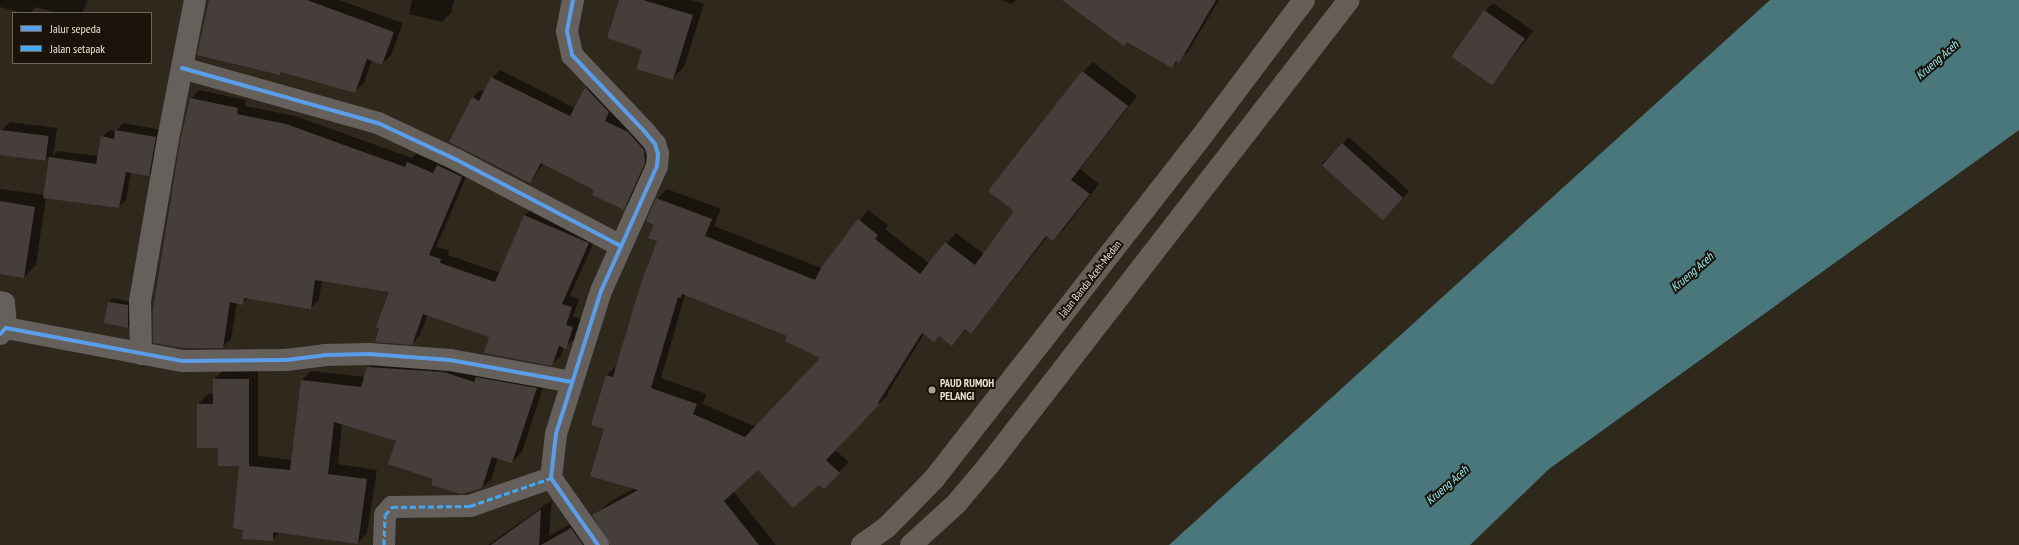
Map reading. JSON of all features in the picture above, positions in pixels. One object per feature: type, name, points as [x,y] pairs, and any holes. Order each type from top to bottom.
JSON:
[{"type":"highway","name":"Jalan Banda Aceh-Medan","points":[[862,545],[887,527],[934,479],[1205,132],[1304,0]]},
{"type":"highway","points":[[911,545],[956,504],[974,482],[1234,151],[1350,0]]},
{"type":"highway","points":[[1205,132],[1234,151]]},
{"type":"street","points":[[141,354],[140,301],[195,0]]},
{"type":"street","points":[[573,0],[567,31],[572,55],[646,132],[655,144],[658,154],[657,166],[602,291],[556,434],[551,478],[598,545]]},
{"type":"street","points":[[182,68],[378,123],[457,160],[621,246]]},
{"type":"street","points":[[0,302],[4,303],[3,331],[183,361],[215,362],[369,354],[450,360],[572,382]]},
{"type":"street","points":[[384,545],[385,515],[392,507],[470,506],[551,478]]},
{"type":"water","name":"Krueng Aceh","points":[[1770,0],[2019,0],[2019,130],[1549,469],[1470,545],[1169,545]]},
{"type":"building","points":[[209,0],[307,0],[394,32],[382,65],[367,59],[355,93],[281,72],[280,75],[197,55]]},
{"type":"building","points":[[619,0],[643,0],[693,15],[673,80],[636,69],[642,50],[607,38]]},
{"type":"building","points":[[1062,0],[1216,0],[1179,63],[1176,61],[1172,68],[1127,42],[1124,46]]},
{"type":"building","points":[[1484,10],[1525,39],[1492,85],[1451,57]]},
{"type":"building","points":[[1082,71],[1128,106],[1071,180],[1090,194],[1053,241],[1046,236],[971,334],[965,329],[952,346],[939,336],[934,342],[922,333],[878,403],[880,404],[826,460],[840,473],[824,489],[819,485],[793,508],[758,470],[724,501],[759,545],[610,545],[592,515],[638,490],[590,476],[604,429],[591,425],[606,375],[613,377],[641,283],[657,241],[648,238],[654,225],[646,221],[656,198],[712,219],[705,236],[815,280],[821,268],[858,219],[878,235],[875,239],[920,274],[945,242],[975,265],[1014,211],[988,191]],"holes":[[[682,294],[787,336],[785,341],[820,358],[745,437],[693,414],[697,404],[651,388],[678,297],[681,298]]]},
{"type":"building","points":[[491,77],[570,116],[585,87],[609,112],[605,121],[628,132],[644,150],[645,163],[624,210],[592,195],[594,190],[541,163],[530,183],[449,142],[472,97],[479,101]]},
{"type":"building","points":[[190,98],[238,108],[237,114],[286,124],[405,167],[407,162],[433,173],[437,165],[462,177],[429,255],[441,259],[440,263],[495,282],[524,215],[589,243],[562,304],[572,307],[566,325],[573,327],[566,349],[559,346],[552,366],[484,353],[489,337],[423,314],[412,345],[375,342],[379,328],[376,327],[389,292],[315,280],[311,309],[244,298],[243,305],[230,302],[223,348],[184,348],[153,343],[153,310],[180,142]]},
{"type":"building","points":[[0,130],[49,136],[46,161],[0,155]]},
{"type":"building","points":[[115,130],[156,137],[149,176],[126,172],[119,208],[43,198],[49,157],[96,164],[101,136],[114,139]]},
{"type":"building","points":[[1342,143],[1403,198],[1383,220],[1322,165]]},
{"type":"building","points":[[0,201],[35,207],[24,278],[0,274]]},
{"type":"building","points":[[108,302],[128,305],[128,328],[104,323]]},
{"type":"building","points":[[367,367],[444,372],[474,382],[476,377],[537,388],[512,463],[492,457],[482,488],[461,494],[431,485],[433,479],[388,464],[396,441],[334,422],[328,474],[367,479],[358,544],[273,532],[273,541],[242,539],[243,530],[233,528],[239,466],[218,466],[218,448],[197,448],[197,404],[213,404],[213,379],[249,379],[249,466],[290,470],[301,380],[361,387]]},
{"type":"building","points":[[541,509],[539,545],[491,545]]},
{"type":"building","points":[[571,528],[583,545],[541,545]]},
{"type":"marked path","points":[[384,545],[385,515],[392,507],[470,506],[551,478]]},
{"type":"cycle path","points":[[573,0],[567,31],[572,55],[645,132],[655,144],[658,154],[657,166],[601,291],[556,434],[551,478],[598,545]]},
{"type":"cycle path","points":[[182,68],[378,123],[457,160],[621,246]]},
{"type":"cycle path","points":[[0,334],[6,328],[183,361],[286,360],[324,355],[369,354],[450,360],[572,382]]},
{"type":"place","name":"PAUD RUMOH PELANGI","points":[[932,390]]}]
